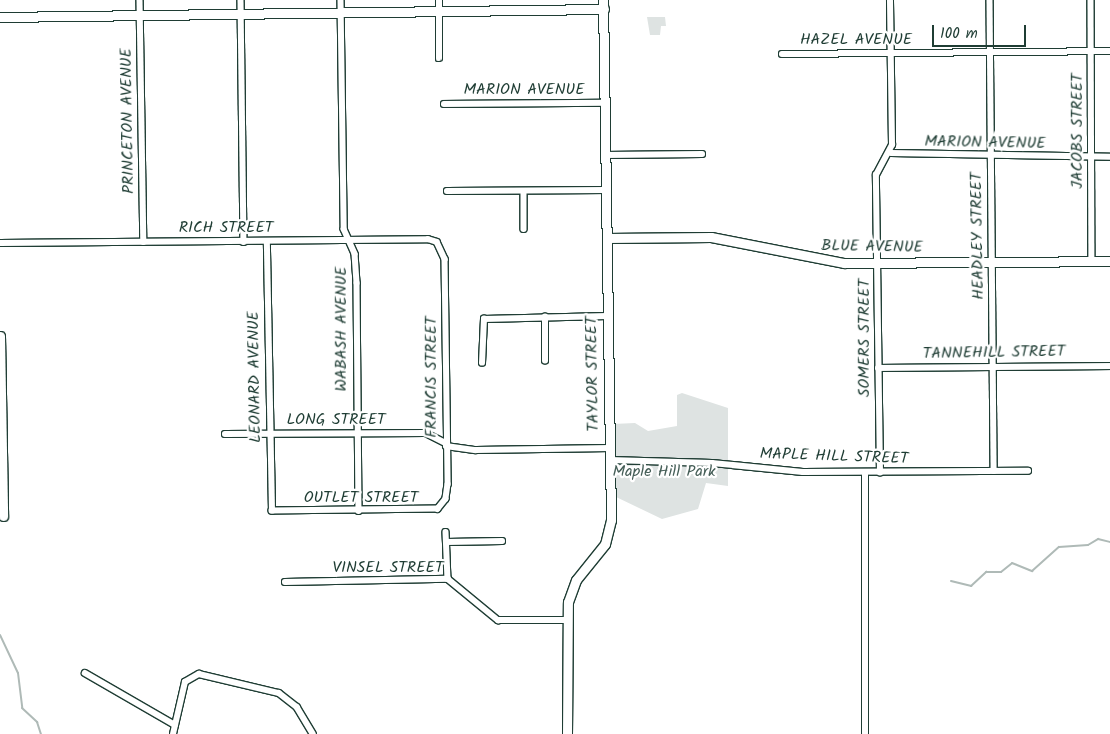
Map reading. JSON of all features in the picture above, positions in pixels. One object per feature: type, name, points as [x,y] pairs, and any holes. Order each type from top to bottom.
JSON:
[{"type":"street","name":"PRINCETON AVENUE","points":[[140,0],[144,242]]},
{"type":"street","points":[[241,0],[244,242]]},
{"type":"street","name":"WABASH AVENUE","points":[[341,0],[346,242],[357,265],[356,432],[358,511]]},
{"type":"street","points":[[438,0],[439,58]]},
{"type":"street","points":[[890,0],[891,153]]},
{"type":"street","name":"HEADLEY STREET","points":[[990,0],[994,471]]},
{"type":"street","name":"JACOBS STREET","points":[[1091,0],[1092,261]]},
{"type":"street","points":[[0,17],[439,11],[604,4]]},
{"type":"street","name":"TAYLOR STREET","points":[[567,734],[567,620],[571,590],[608,537],[610,448],[604,4]]},
{"type":"street","name":"HAZEL AVENUE","points":[[782,54],[1110,51]]},
{"type":"street","name":"MARION AVENUE","points":[[444,104],[605,103]]},
{"type":"street","name":"MARION AVENUE","points":[[891,153],[991,157],[1110,157]]},
{"type":"street","name":"SOMERS STREET","points":[[880,473],[876,175],[879,162],[891,153]]},
{"type":"street","points":[[605,155],[702,154]]},
{"type":"street","points":[[447,191],[606,190]]},
{"type":"street","points":[[524,191],[524,229]]},
{"type":"street","name":"BLUE AVENUE","points":[[606,238],[710,237],[814,261],[878,263],[1110,261]]},
{"type":"street","name":"RICH STREET","points":[[0,243],[346,242],[428,239],[441,246],[444,254]]},
{"type":"street","name":"LEONARD AVENUE","points":[[268,242],[269,433],[272,511]]},
{"type":"street","name":"FRANCIS STREET","points":[[444,254],[446,499]]},
{"type":"street","points":[[482,363],[484,319],[607,316]]},
{"type":"street","points":[[545,317],[545,360]]},
{"type":"street","points":[[0,336],[3,516]]},
{"type":"street","name":"TANNEHILL STREET","points":[[878,368],[1110,366]]},
{"type":"street","name":"LONG STREET","points":[[225,434],[426,433],[445,444],[476,450],[610,448]]},
{"type":"street","name":"MAPLE HILL STREET","points":[[610,460],[865,473],[1028,470]]},
{"type":"street","points":[[865,473],[865,734]]},
{"type":"street","name":"OUTLET STREET","points":[[272,511],[429,512],[446,499]]},
{"type":"street","points":[[446,532],[448,579]]},
{"type":"street","points":[[447,542],[502,541]]},
{"type":"street","name":"VINSEL STREET","points":[[285,582],[448,579],[498,620],[567,620]]},
{"type":"street","points":[[84,673],[175,725]]},
{"type":"street","points":[[173,734],[185,682],[199,674],[279,693],[297,707],[313,734]]},
{"type":"green space","points":[[647,17],[665,17],[666,26],[661,26],[660,35],[650,35]]},
{"type":"green space","name":"Maple Hill Park","points":[[682,393],[728,408],[728,486],[706,483],[698,509],[662,519],[614,496],[613,424],[635,423],[648,431],[677,426],[677,395]]},
{"type":"waterway","points":[[951,581],[971,586],[986,572],[1001,572],[1012,563],[1032,571],[1059,547],[1088,545],[1098,539],[1110,542]]},
{"type":"waterway","points":[[0,635],[18,673],[22,708],[37,722],[41,734]]}]
